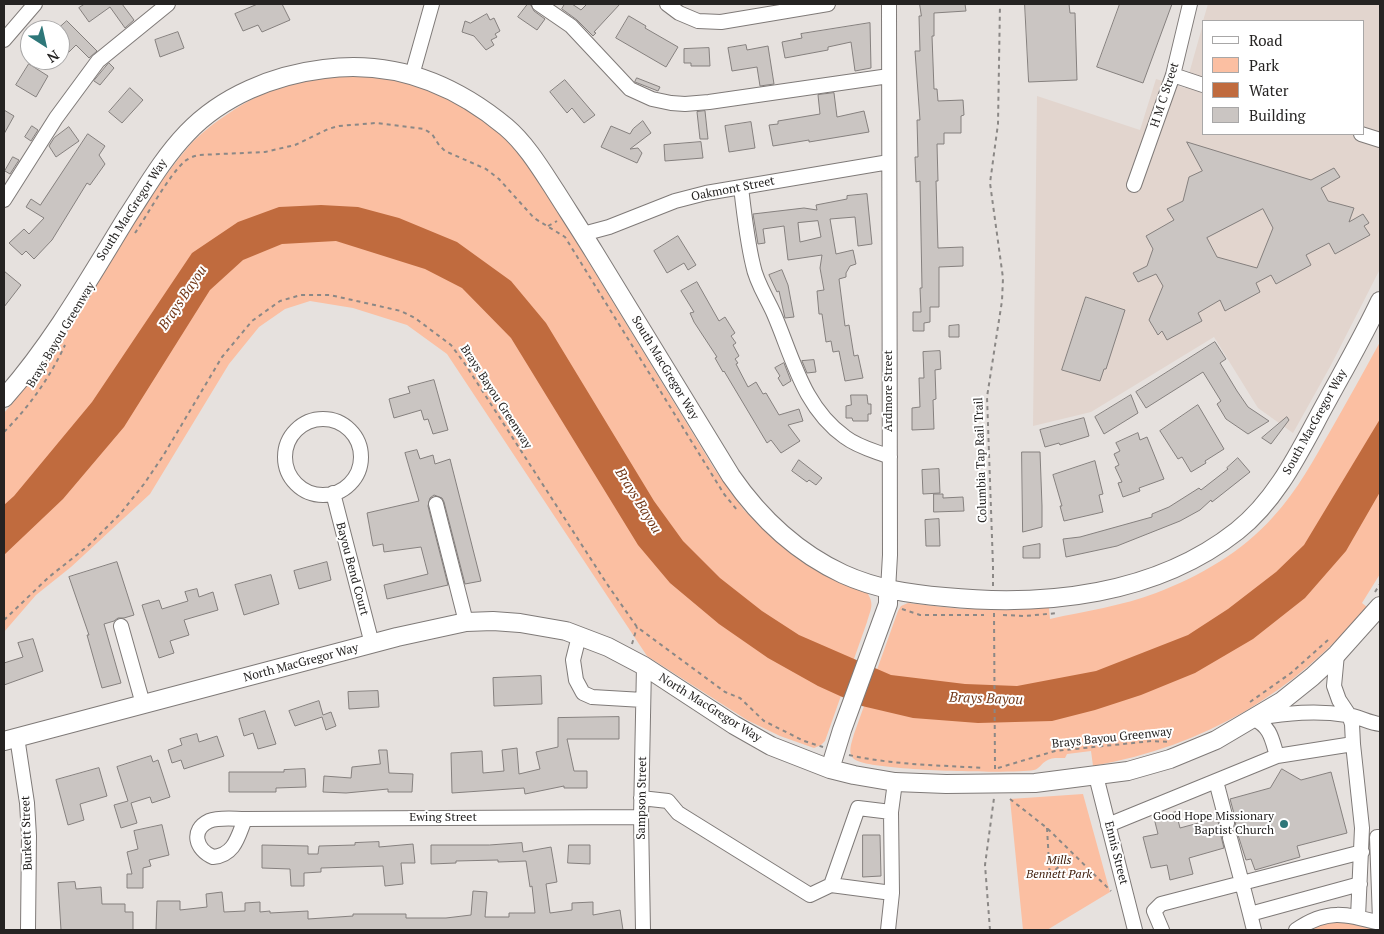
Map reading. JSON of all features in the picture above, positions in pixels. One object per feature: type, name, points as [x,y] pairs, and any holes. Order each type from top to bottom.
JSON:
[{"type":"main road","name":"South MacGregor Way","points":[[4,398],[61,323],[164,160],[189,131],[211,112],[242,93],[271,81],[306,71],[344,66],[384,68],[443,86],[473,102],[508,128],[528,151],[583,234],[745,497],[779,532],[809,555],[844,574],[888,590],[964,599],[1049,599],[1101,591],[1143,581],[1192,560],[1237,531],[1264,505],[1292,465],[1380,301]]},
{"type":"main road","name":"Ardmore Street","points":[[830,769],[842,730],[888,604],[888,590]]},
{"type":"main road","name":"North MacGregor Way","points":[[10,739],[427,630],[466,622],[493,621],[546,627],[608,646],[644,666],[734,725],[771,746],[830,769],[895,782],[946,784],[1035,783],[1128,771],[1170,759],[1216,740],[1252,710],[1282,701],[1312,677],[1334,646],[1377,600]]},
{"type":"street","points":[[4,40],[35,4]]},
{"type":"street","points":[[4,200],[56,118],[98,61],[168,4]]},
{"type":"street","points":[[412,75],[432,4]]},
{"type":"street","points":[[539,4],[571,26],[630,89],[652,100],[685,104],[709,102],[889,76]]},
{"type":"street","points":[[667,4],[678,13],[698,21],[721,22],[828,4]]},
{"type":"street","name":"Ardmore Street","points":[[888,590],[890,555],[889,4]]},
{"type":"street","name":"H M C Street","points":[[1134,185],[1173,75],[1190,4]]},
{"type":"street","points":[[1173,75],[1202,85]]},
{"type":"street","points":[[1364,135],[1380,140]]},
{"type":"street","name":"Oakmont Street","points":[[583,234],[609,227],[675,201],[706,192],[888,162]]},
{"type":"street","points":[[741,187],[755,274],[775,316],[805,391],[820,413],[845,437],[866,448],[890,456]]},
{"type":"street","points":[[314,420],[332,420],[347,428],[355,436],[360,447],[360,465],[352,481],[344,489],[333,493],[309,492],[299,486],[291,477],[286,466],[285,455],[288,443],[294,433],[303,425],[314,420]]},
{"type":"street","name":"Bayou Bend Court","points":[[333,493],[372,644]]},
{"type":"street","points":[[436,504],[466,622]]},
{"type":"street","points":[[121,626],[143,704]]},
{"type":"street","points":[[579,636],[573,660],[576,680],[583,693],[592,697],[643,700]]},
{"type":"street","points":[[1334,646],[1334,686],[1352,724],[1362,828],[1358,917]]},
{"type":"street","name":"Sampson Street","points":[[643,930],[641,798],[644,666]]},
{"type":"street","points":[[1252,710],[1348,715],[1380,724]]},
{"type":"street","points":[[1252,710],[1269,730],[1277,756]]},
{"type":"street","name":"Burkett Street","points":[[10,739],[27,803],[28,930]]},
{"type":"street","points":[[1108,825],[1277,756],[1353,744]]},
{"type":"street","name":"Ennis Street","points":[[1096,776],[1135,930]]},
{"type":"street","points":[[1216,781],[1227,823]]},
{"type":"street","points":[[889,930],[892,893],[891,812],[895,782]]},
{"type":"street","points":[[641,798],[668,801],[678,813],[810,895],[831,885],[892,893]]},
{"type":"street","points":[[831,885],[858,808],[891,812]]},
{"type":"street","name":"Ewing Street","points":[[245,819],[641,817]]},
{"type":"street","points":[[1296,930],[1312,921],[1336,914],[1380,921],[1377,837],[1380,837]]},
{"type":"street","points":[[1230,838],[1254,930]]},
{"type":"street","points":[[1162,930],[1154,911],[1161,904],[1362,852]]},
{"type":"street","points":[[1250,914],[1360,884]]},
{"type":"path","name":"Columbia Tap Rail Trail","points":[[992,588],[993,566],[987,397],[1002,301],[1001,256],[990,183],[998,124],[1000,4]]},
{"type":"path","points":[[134,236],[173,176],[183,163],[190,158],[199,155],[264,152],[280,149],[296,145],[328,129],[340,126],[376,123],[424,129],[432,134],[445,151],[486,169],[499,178],[534,218],[566,237],[724,494],[740,513]]},
{"type":"path","name":"Brays Bayou Greenway","points":[[4,620],[49,578],[89,545],[120,514],[163,456],[222,358],[252,320],[280,301],[290,297],[330,295],[401,311],[415,318],[450,345],[465,364],[606,584],[637,627],[725,692],[740,698],[764,721],[804,741],[829,748]]},
{"type":"path","name":"Brays Bayou Greenway","points":[[4,432],[38,393],[55,366],[68,338]]},
{"type":"path","points":[[1377,600],[1380,584]]},
{"type":"path","points":[[900,609],[920,615],[985,615]]},
{"type":"path","name":"Brays Bayou Greenway","points":[[1061,612],[1025,616],[994,615],[995,769],[1055,751],[1152,741],[1175,741]]},
{"type":"path","points":[[631,648],[637,627]]},
{"type":"path","points":[[1252,710],[1291,672],[1334,646]]},
{"type":"path","points":[[852,756],[858,755],[877,761],[908,765],[985,768]]},
{"type":"path","points":[[1008,797],[1047,828],[1112,891]]},
{"type":"path","points":[[990,930],[985,865],[994,798]]},
{"type":"path","points":[[1047,828],[1050,880],[1053,872],[1073,853]]},
{"type":"shaded area","points":[[1208,4],[1380,4],[1379,271],[1331,365],[1293,433],[1258,408],[1214,337],[1091,412],[1033,426],[1037,96],[1140,130],[1156,79],[1185,88],[1202,28],[1202,135],[1364,135],[1364,20],[1203,20]]},
{"type":"green space","points":[[378,75],[445,95],[484,118],[513,144],[532,169],[715,470],[744,510],[775,539],[866,591],[869,595],[871,603],[870,613],[825,741],[821,745],[814,748],[780,736],[747,720],[647,656],[447,354],[407,325],[353,308],[310,301],[285,309],[259,327],[229,364],[150,494],[71,567],[36,595],[4,632],[4,413],[34,376],[62,336],[159,185],[178,159],[197,138],[236,109],[256,97],[279,87],[321,78]]},
{"type":"green space","points":[[1380,342],[1380,574],[1362,603],[1367,607],[1339,638],[1309,666],[1244,712],[1209,730],[1173,745],[1134,757],[1093,766],[1091,751],[1067,754],[1065,758],[1048,760],[1034,770],[1021,771],[911,769],[865,763],[852,757],[851,747],[854,734],[901,606],[908,603],[962,609],[1049,608],[1050,619],[1143,598],[1204,571],[1248,541],[1282,507],[1319,451]]},
{"type":"green space","name":"Mills Bennett Park","points":[[1083,794],[1110,892],[1047,930],[1023,930],[1010,799]]},
{"type":"green space","points":[[1342,919],[1380,927],[1380,930],[1306,930],[1326,921]]},
{"type":"water","name":"Brays Bayou","points":[[321,205],[358,207],[399,218],[457,242],[511,281],[546,323],[654,501],[683,541],[720,578],[762,611],[799,635],[891,675],[965,684],[1017,686],[1096,671],[1188,635],[1228,609],[1276,572],[1304,545],[1380,419],[1380,492],[1346,551],[1305,598],[1253,639],[1195,673],[1141,695],[1052,721],[978,723],[913,718],[862,706],[818,686],[768,658],[719,624],[670,583],[638,545],[511,338],[462,288],[425,269],[336,241],[282,244],[243,260],[210,290],[124,427],[63,499],[4,555],[4,505],[14,496],[92,402],[192,253],[238,222],[279,207]]},
{"type":"building","points":[[85,4],[122,4],[134,20],[125,28],[110,7],[89,22],[79,8]]},
{"type":"building","points":[[258,4],[282,4],[290,20],[262,32],[258,25],[243,31],[235,14]]},
{"type":"building","points":[[528,4],[545,19],[537,30],[518,17]]},
{"type":"building","points":[[565,4],[572,4],[581,10],[587,4],[620,4],[594,32],[596,33],[593,36],[577,20],[562,9]]},
{"type":"building","points":[[920,4],[965,4],[966,11],[934,13],[934,36],[932,36],[934,89],[937,89],[938,101],[963,100],[964,115],[961,116],[961,133],[944,133],[944,144],[937,144],[938,248],[963,247],[963,266],[939,267],[939,307],[930,307],[930,322],[924,323],[924,331],[913,331],[913,312],[921,312],[920,288],[922,288],[920,181],[916,182],[915,157],[918,157],[917,120],[920,120],[915,51],[920,51]]},
{"type":"building","points":[[1025,4],[1069,4],[1070,13],[1075,13],[1077,80],[1029,82]]},
{"type":"building","points":[[1120,4],[1172,4],[1143,83],[1097,67]]},
{"type":"building","points":[[487,14],[490,20],[494,18],[500,31],[495,34],[497,37],[491,40],[494,45],[486,50],[474,36],[462,32],[465,21],[470,23]]},
{"type":"building","points":[[629,16],[646,26],[645,28],[678,47],[666,67],[616,38]]},
{"type":"building","points":[[870,23],[871,68],[855,71],[851,42],[828,47],[828,50],[785,58],[782,42],[802,38],[801,34]]},
{"type":"building","points":[[70,24],[97,51],[89,58],[76,45],[70,51]]},
{"type":"building","points":[[178,32],[184,48],[160,57],[155,40]]},
{"type":"building","points":[[746,45],[747,50],[768,46],[774,84],[760,86],[757,67],[732,71],[728,48]]},
{"type":"building","points":[[709,48],[710,66],[691,66],[691,63],[684,63],[684,49]]},
{"type":"building","points":[[109,63],[114,68],[100,85],[94,81]]},
{"type":"building","points":[[25,70],[38,70],[48,76],[36,97],[16,85]]},
{"type":"building","points":[[637,78],[660,87],[658,91],[635,82]]},
{"type":"building","points":[[565,80],[595,115],[584,123],[572,108],[567,113],[550,92]]},
{"type":"building","points":[[130,88],[143,100],[122,123],[109,112]]},
{"type":"building","points":[[834,93],[837,117],[864,111],[869,132],[773,146],[769,125],[778,124],[778,121],[820,114],[818,95]]},
{"type":"building","points":[[4,110],[14,116],[4,134]]},
{"type":"building","points":[[705,111],[708,139],[700,139],[697,112]]},
{"type":"building","points":[[643,121],[651,133],[630,149],[638,148],[642,153],[637,163],[601,147],[611,126],[630,134]]},
{"type":"building","points":[[751,122],[755,148],[729,152],[725,126]]},
{"type":"building","points":[[32,126],[38,130],[31,141],[25,137]]},
{"type":"building","points":[[69,127],[79,141],[56,157],[49,146],[54,138]]},
{"type":"building","points":[[88,134],[105,146],[99,155],[105,164],[90,185],[87,183],[52,240],[34,259],[26,251],[22,255],[9,243],[24,229],[29,234],[44,218],[26,207],[31,199],[40,205]]},
{"type":"building","points":[[701,142],[703,158],[665,161],[664,145]]},
{"type":"building","points":[[1187,142],[1311,180],[1334,168],[1340,177],[1321,188],[1328,201],[1354,208],[1349,222],[1363,214],[1369,223],[1364,226],[1370,235],[1335,254],[1329,243],[1306,255],[1311,265],[1276,284],[1271,275],[1256,283],[1260,292],[1225,311],[1220,300],[1198,313],[1202,321],[1167,340],[1162,331],[1158,335],[1149,320],[1163,286],[1156,274],[1138,282],[1133,273],[1147,266],[1153,249],[1146,236],[1174,220],[1167,209],[1183,201],[1189,177],[1202,171]],"holes":[[[1263,209],[1273,228],[1257,268],[1217,257],[1207,238]]]},
{"type":"building","points":[[13,157],[19,160],[10,174],[5,171]]},
{"type":"building","points":[[867,194],[872,244],[858,246],[855,217],[830,219],[836,254],[853,250],[856,264],[850,266],[846,277],[839,279],[845,326],[849,325],[854,356],[858,355],[863,378],[845,381],[839,351],[833,352],[831,341],[826,342],[822,314],[819,314],[817,291],[824,290],[820,268],[822,255],[788,260],[784,226],[763,229],[765,243],[758,244],[753,214],[804,208],[817,210],[816,205],[847,199],[847,196]],"holes":[[[818,221],[821,237],[800,242],[798,223]]]},
{"type":"building","points":[[678,236],[696,265],[688,270],[684,263],[667,273],[654,251]]},
{"type":"building","points":[[782,270],[788,285],[794,317],[785,318],[779,291],[777,292],[769,275]]},
{"type":"building","points":[[4,271],[21,285],[4,307]]},
{"type":"building","points":[[697,282],[719,321],[725,317],[735,333],[731,336],[736,343],[733,345],[739,356],[735,359],[738,363],[736,364],[748,387],[756,382],[763,394],[766,393],[779,415],[799,409],[803,421],[788,425],[800,441],[781,453],[771,440],[767,443],[723,372],[715,358],[717,357],[694,322],[690,313],[694,312],[681,291]]},
{"type":"building","points":[[1086,297],[1125,310],[1106,369],[1104,369],[1100,381],[1062,370]]},
{"type":"building","points":[[959,325],[959,337],[949,337],[949,326]]},
{"type":"building","points":[[1215,342],[1226,359],[1220,363],[1237,391],[1248,407],[1269,421],[1248,434],[1226,419],[1217,404],[1221,401],[1203,372],[1146,408],[1136,392]]},
{"type":"building","points":[[940,351],[941,369],[935,370],[934,429],[912,430],[912,408],[920,407],[919,378],[924,378],[923,352]]},
{"type":"building","points":[[814,360],[816,372],[807,373],[802,361]]},
{"type":"building","points":[[784,363],[791,381],[783,386],[775,368]]},
{"type":"building","points":[[434,380],[448,430],[433,434],[428,419],[424,420],[421,410],[394,418],[389,399],[410,393],[408,387]]},
{"type":"building","points":[[851,395],[867,395],[868,404],[871,404],[871,414],[868,414],[868,421],[853,421],[852,418],[846,418],[846,406],[851,405]]},
{"type":"building","points":[[1131,395],[1138,413],[1104,434],[1095,417]]},
{"type":"building","points":[[1198,405],[1224,449],[1191,472],[1182,457],[1178,459],[1160,431]]},
{"type":"building","points":[[1287,417],[1289,420],[1271,444],[1262,438]]},
{"type":"building","points":[[1084,418],[1089,436],[1060,445],[1059,443],[1045,447],[1040,430]]},
{"type":"building","points":[[1138,433],[1140,440],[1147,437],[1164,479],[1139,488],[1140,491],[1123,497],[1118,483],[1122,482],[1115,467],[1119,465],[1114,454],[1120,451],[1116,443]]},
{"type":"building","points":[[417,450],[420,459],[433,455],[435,464],[450,459],[481,581],[465,584],[444,502],[442,498],[434,495],[430,498],[428,506],[448,585],[387,599],[384,585],[428,574],[421,547],[384,552],[383,544],[373,546],[367,513],[419,501],[405,453]]},
{"type":"building","points":[[1022,452],[1040,452],[1042,506],[1042,527],[1023,532]]},
{"type":"building","points":[[1238,458],[1250,472],[1200,510],[1180,521],[1117,546],[1066,557],[1063,539],[1080,537],[1152,517],[1152,514],[1169,507],[1199,488],[1201,490],[1228,469]]},
{"type":"building","points":[[799,460],[822,478],[816,485],[809,480],[807,482],[792,471]]},
{"type":"building","points":[[1095,461],[1103,494],[1099,495],[1103,512],[1064,521],[1060,506],[1062,506],[1053,475]]},
{"type":"building","points":[[939,469],[940,493],[923,494],[922,470]]},
{"type":"building","points":[[934,494],[943,494],[943,498],[963,497],[964,511],[934,512]]},
{"type":"building","points":[[939,519],[940,546],[926,546],[925,520]]},
{"type":"building","points":[[1040,544],[1040,558],[1023,558],[1023,547]]},
{"type":"building","points":[[117,562],[134,615],[118,618],[104,624],[121,683],[102,688],[87,635],[89,635],[69,577]]},
{"type":"building","points":[[327,562],[331,580],[299,589],[294,571]]},
{"type":"building","points":[[271,575],[279,604],[244,615],[235,585]]},
{"type":"building","points":[[197,589],[199,597],[213,592],[218,610],[184,620],[189,635],[170,641],[174,653],[159,658],[142,605],[159,600],[162,609],[188,601],[185,592]]},
{"type":"building","points":[[33,639],[43,671],[4,685],[4,663],[23,657],[18,643]]},
{"type":"building","points":[[541,676],[542,704],[494,706],[493,678]]},
{"type":"building","points":[[378,691],[379,707],[349,709],[348,692]]},
{"type":"building","points":[[319,701],[323,715],[331,712],[336,726],[326,730],[322,717],[295,726],[289,711]]},
{"type":"building","points":[[265,711],[276,744],[258,749],[253,733],[244,736],[239,719]]},
{"type":"building","points":[[619,717],[619,739],[567,739],[574,771],[587,771],[587,788],[564,788],[564,786],[525,794],[524,788],[452,793],[451,753],[482,751],[483,773],[504,771],[502,750],[517,748],[519,774],[540,769],[536,752],[558,747],[558,718]]},
{"type":"building","points":[[197,734],[199,742],[217,736],[224,756],[184,769],[181,760],[172,763],[168,750],[182,745],[180,739]]},
{"type":"building","points":[[379,750],[387,750],[389,773],[413,774],[412,792],[388,792],[388,789],[346,793],[323,792],[324,776],[351,778],[352,767],[380,764]]},
{"type":"building","points":[[151,756],[153,762],[158,760],[170,797],[152,803],[150,797],[131,803],[137,823],[121,828],[114,805],[128,801],[117,767]]},
{"type":"building","points":[[99,768],[107,796],[80,804],[84,820],[68,825],[56,780]]},
{"type":"building","points":[[305,769],[306,787],[276,788],[276,792],[229,792],[229,772],[284,772],[284,770]]},
{"type":"building","name":"Good Hope Missionary Baptist Church","points":[[1282,769],[1301,780],[1331,772],[1347,833],[1297,846],[1300,857],[1255,870],[1251,859],[1246,860],[1238,835],[1232,830],[1236,821],[1230,799],[1270,788]]},
{"type":"building","points":[[1176,812],[1180,828],[1217,818],[1220,829],[1225,831],[1221,836],[1224,848],[1189,858],[1193,874],[1170,880],[1167,865],[1151,868],[1143,837],[1158,834],[1154,818]]},
{"type":"building","points":[[162,825],[169,855],[149,860],[151,866],[143,868],[143,888],[127,888],[127,874],[132,874],[127,852],[138,849],[134,831]]},
{"type":"building","points":[[863,835],[880,835],[881,876],[863,877]]},
{"type":"building","points":[[379,842],[379,847],[413,844],[415,863],[401,863],[403,884],[385,886],[383,866],[321,868],[321,872],[304,873],[304,886],[291,886],[290,869],[262,868],[262,845],[308,846],[308,854],[318,854],[319,846]]},
{"type":"building","points":[[522,843],[523,852],[551,847],[557,882],[546,884],[550,913],[572,910],[572,903],[593,902],[593,915],[620,910],[623,930],[156,930],[157,901],[180,901],[180,910],[207,907],[206,894],[222,892],[224,912],[245,911],[245,903],[260,902],[260,912],[308,911],[308,919],[353,916],[353,914],[406,914],[406,918],[446,918],[471,915],[473,891],[487,892],[485,917],[509,917],[509,913],[535,913],[532,886],[530,887],[526,861],[456,861],[456,863],[431,864],[431,845]]},
{"type":"building","points":[[569,845],[590,845],[590,864],[568,863]]},
{"type":"building","points":[[75,882],[76,889],[101,887],[102,904],[125,904],[125,912],[133,912],[133,930],[61,930],[58,883]]},
{"type":"place","name":"Good Hope Missionary Baptist Church","points":[[1284,824]]}]
